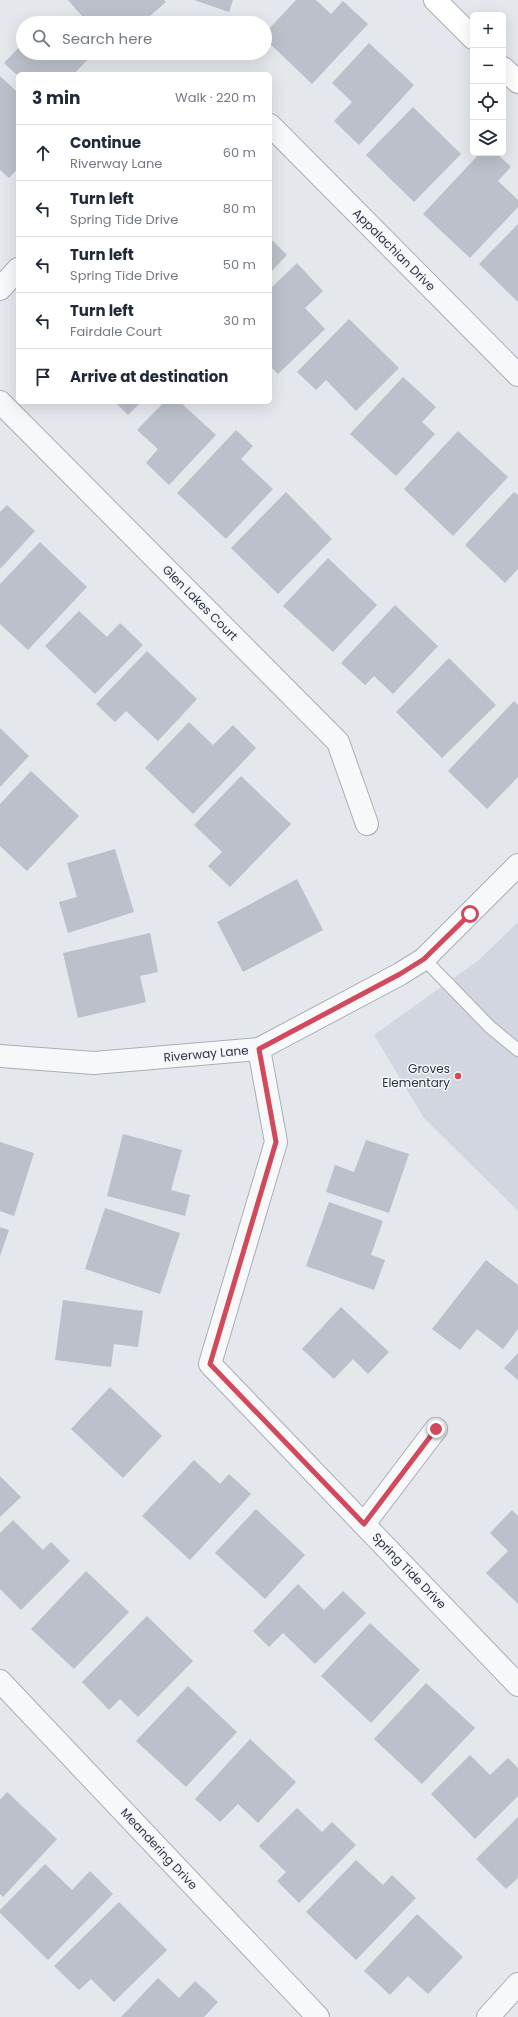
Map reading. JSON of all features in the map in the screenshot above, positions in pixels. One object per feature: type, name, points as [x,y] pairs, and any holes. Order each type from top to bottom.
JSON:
[{"type":"main road","points":[[435,0],[470,35]]},
{"type":"main road","points":[[506,71],[518,82]]},
{"type":"street","name":"Appalachian Drive","points":[[272,127],[518,375]]},
{"type":"street","points":[[0,289],[16,271]]},
{"type":"street","name":"Glen Lakes Court","points":[[0,402],[338,742],[367,824]]},
{"type":"street","name":"Riverway Lane","points":[[0,1056],[94,1062],[259,1049],[394,978],[424,959],[518,865]]},
{"type":"street","name":"Spring Tide Drive","points":[[259,1049],[276,1142],[210,1364],[518,1685]]},
{"type":"street","points":[[364,1524],[436,1429]]},
{"type":"street","name":"Meandering Drive","points":[[0,1681],[318,2017]]},
{"type":"street","points":[[488,2017],[518,1984]]},
{"type":"lane","points":[[424,959],[490,1028],[518,1050]]},
{"type":"shaded area","name":"Groves Elementary","points":[[518,922],[518,1211],[424,1118],[374,1035],[479,960]]},
{"type":"building","points":[[68,0],[164,0],[166,2],[150,16],[82,16]]},
{"type":"building","points":[[194,0],[233,0],[229,12]]},
{"type":"building","points":[[296,0],[316,0],[331,14],[343,1],[368,24],[312,84],[272,46],[272,26]]},
{"type":"building","points":[[369,43],[414,85],[359,145],[334,121],[352,102],[332,83]]},
{"type":"building","points":[[16,50],[16,60],[87,60],[76,72],[16,72],[16,74],[4,63]]},
{"type":"building","points":[[0,76],[16,91],[16,170],[9,178],[0,170]]},
{"type":"building","points":[[413,107],[461,154],[414,202],[366,155]]},
{"type":"building","points":[[477,156],[499,156],[511,167],[498,181],[518,200],[518,207],[470,258],[423,214]]},
{"type":"building","points":[[518,224],[518,302],[479,264]]},
{"type":"building","points":[[272,240],[287,255],[272,271]]},
{"type":"building","points":[[297,263],[323,291],[305,308],[325,329],[278,374],[272,368],[272,287]]},
{"type":"building","points":[[349,319],[399,368],[356,411],[326,380],[316,390],[297,372]]},
{"type":"building","points":[[403,377],[436,407],[422,422],[435,434],[396,476],[350,434]]},
{"type":"building","points":[[117,404],[139,404],[128,415]]},
{"type":"building","points":[[162,404],[182,404],[216,435],[169,485],[146,463],[158,449],[137,430]]},
{"type":"building","points":[[236,430],[253,446],[241,459],[273,489],[226,539],[177,493]]},
{"type":"building","points":[[458,431],[508,477],[453,536],[404,489]]},
{"type":"building","points":[[286,492],[332,539],[278,594],[231,548]]},
{"type":"building","points":[[514,492],[518,495],[518,569],[505,583],[465,545]]},
{"type":"building","points":[[7,505],[35,531],[0,569],[0,512]]},
{"type":"building","points":[[40,542],[87,587],[28,650],[0,624],[0,584]]},
{"type":"building","points":[[328,558],[377,605],[333,652],[283,606]]},
{"type":"building","points":[[395,605],[438,646],[393,694],[374,676],[365,685],[341,663]]},
{"type":"building","points":[[79,611],[107,637],[120,623],[143,645],[95,694],[45,646]]},
{"type":"building","points":[[147,651],[197,699],[158,741],[126,711],[115,722],[96,704]]},
{"type":"building","points":[[449,658],[496,705],[442,758],[396,712]]},
{"type":"building","points":[[514,701],[518,705],[518,777],[487,809],[448,771]]},
{"type":"building","points":[[189,722],[213,745],[233,725],[256,748],[193,814],[145,768]]},
{"type":"building","points":[[0,728],[29,756],[0,787]]},
{"type":"building","points":[[31,771],[79,816],[27,871],[0,846],[0,804]]},
{"type":"building","points":[[241,776],[291,824],[230,887],[208,866],[222,852],[194,825]]},
{"type":"building","points":[[115,849],[134,912],[68,933],[59,902],[77,897],[67,863]]},
{"type":"building","points":[[297,879],[323,930],[243,972],[217,922]]},
{"type":"building","points":[[150,933],[158,972],[140,976],[146,1002],[78,1018],[63,953]]},
{"type":"building","points":[[123,1134],[182,1150],[171,1190],[190,1195],[185,1216],[107,1196]]},
{"type":"building","points":[[366,1140],[409,1154],[389,1213],[326,1192],[335,1165],[354,1172]]},
{"type":"building","points":[[0,1142],[34,1153],[14,1216],[0,1211]]},
{"type":"building","points":[[329,1202],[383,1221],[371,1255],[385,1260],[374,1290],[306,1266]]},
{"type":"building","points":[[105,1208],[180,1233],[160,1294],[85,1269]]},
{"type":"building","points":[[0,1227],[9,1230],[0,1256]]},
{"type":"building","points":[[486,1260],[518,1285],[518,1329],[503,1349],[477,1329],[460,1350],[432,1329]]},
{"type":"building","points":[[63,1300],[143,1311],[138,1347],[114,1344],[111,1367],[55,1360]]},
{"type":"building","points":[[341,1307],[389,1352],[368,1374],[353,1359],[334,1379],[302,1349]]},
{"type":"building","points":[[518,1353],[518,1380],[504,1368]]},
{"type":"building","points":[[110,1387],[162,1436],[123,1478],[71,1429]]},
{"type":"building","points":[[194,1460],[220,1484],[229,1474],[251,1494],[190,1560],[142,1516]]},
{"type":"building","points":[[0,1476],[21,1497],[0,1517]]},
{"type":"building","points":[[256,1509],[305,1555],[265,1599],[215,1553]]},
{"type":"building","points":[[512,1510],[518,1516],[518,1604],[486,1573],[508,1551],[490,1533]]},
{"type":"building","points":[[13,1520],[43,1550],[51,1542],[70,1561],[21,1610],[0,1589],[0,1533]]},
{"type":"building","points":[[86,1571],[129,1612],[74,1669],[31,1629]]},
{"type":"building","points":[[298,1584],[324,1610],[343,1591],[366,1613],[315,1664],[283,1633],[269,1647],[253,1631]]},
{"type":"building","points":[[147,1616],[193,1661],[138,1717],[120,1699],[109,1710],[82,1682]]},
{"type":"building","points":[[370,1623],[420,1670],[371,1723],[321,1676]]},
{"type":"building","points":[[426,1683],[475,1728],[422,1784],[374,1739]]},
{"type":"building","points":[[188,1686],[237,1732],[186,1787],[136,1741]]},
{"type":"building","points":[[250,1739],[296,1782],[258,1823],[238,1804],[220,1822],[195,1799]]},
{"type":"building","points":[[470,1755],[490,1775],[508,1758],[518,1768],[518,1796],[475,1839],[431,1794]]},
{"type":"building","points":[[7,1792],[57,1839],[3,1897],[0,1894],[0,1800]]},
{"type":"building","points":[[297,1808],[322,1832],[332,1822],[356,1845],[299,1903],[277,1881],[286,1872],[259,1846]]},
{"type":"building","points":[[518,1817],[518,1878],[506,1889],[476,1859]]},
{"type":"building","points":[[356,1860],[383,1885],[392,1875],[416,1898],[356,1960],[306,1912]]},
{"type":"building","points":[[45,1864],[72,1890],[90,1871],[113,1894],[48,1960],[0,1913],[0,1910]]},
{"type":"building","points":[[119,1902],[167,1950],[114,2002],[91,1979],[79,1990],[54,1966]]},
{"type":"building","points":[[417,1914],[463,1957],[428,1994],[408,1976],[390,1995],[364,1971]]},
{"type":"building","points":[[158,1978],[179,1998],[195,1981],[218,2002],[204,2017],[121,2017]]},
{"type":"place","name":"Groves Elementary","points":[[458,1076]]},
{"type":"route","points":[[436,1429],[364,1524],[210,1364],[276,1142],[259,1049],[336,1009],[424,959],[470,914]]}]
